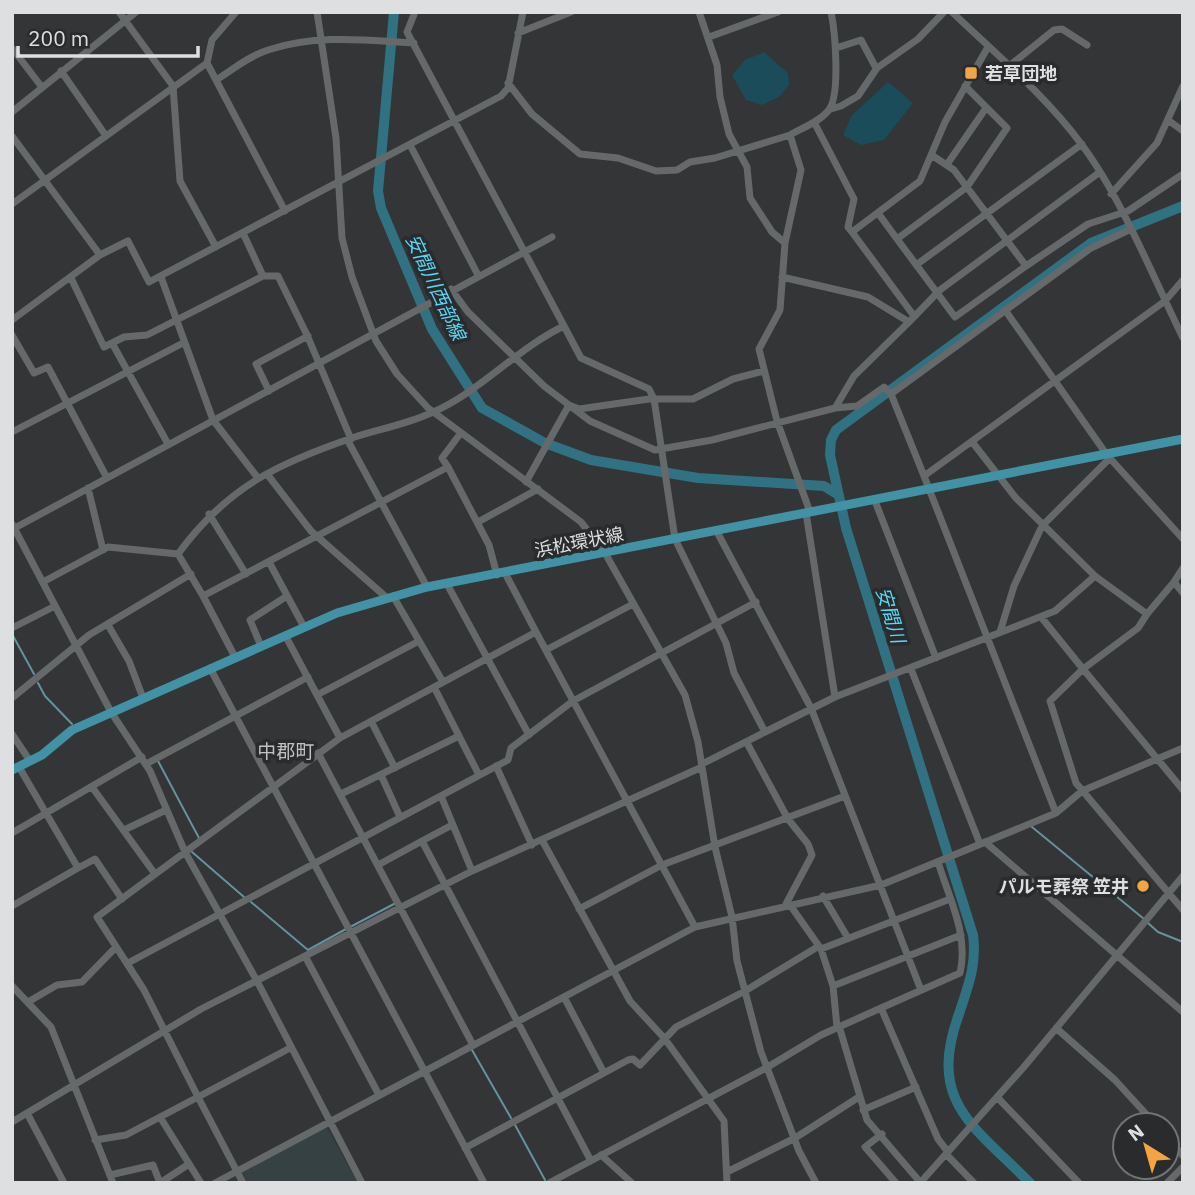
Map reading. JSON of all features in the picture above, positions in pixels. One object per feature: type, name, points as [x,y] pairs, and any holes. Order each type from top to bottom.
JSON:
[{"type":"main road","name":"浜松環状線","points":[[15,768],[30,761],[70,731],[111,712],[304,627],[390,597],[427,587],[875,501],[996,475],[1108,456],[1183,439]]},
{"type":"street","points":[[119,12],[173,86],[180,181],[216,247]]},
{"type":"street","points":[[12,112],[136,12]]},
{"type":"street","points":[[12,204],[206,62],[212,40],[236,12]]},
{"type":"street","points":[[317,12],[346,257],[373,333],[397,374],[433,412],[582,522],[605,553],[685,695],[702,766],[715,847],[732,917],[737,961],[745,991],[766,1068],[816,1183]]},
{"type":"street","points":[[415,12],[407,32],[581,358],[649,389],[654,399],[675,539],[717,623],[734,673],[765,732]]},
{"type":"street","points":[[12,320],[100,255],[128,241],[149,282],[501,96],[506,92],[523,12]]},
{"type":"street","points":[[518,33],[571,12]]},
{"type":"street","points":[[699,12],[717,65],[724,115],[748,172],[750,198],[772,232],[785,243]]},
{"type":"street","points":[[709,37],[778,12]]},
{"type":"street","points":[[831,12],[836,48],[831,109]]},
{"type":"street","points":[[508,82],[532,114],[580,154],[618,158],[648,169],[672,171],[690,162],[708,160],[790,135],[831,109],[841,107],[858,96],[876,68],[918,39],[944,12]]},
{"type":"street","points":[[952,12],[1082,144],[1100,172],[1183,338]]},
{"type":"street","points":[[1009,67],[1054,30],[1062,29],[1087,45]]},
{"type":"street","points":[[216,80],[268,50],[322,39],[414,43]]},
{"type":"street","points":[[836,48],[861,40],[876,68]]},
{"type":"street","points":[[852,232],[920,181],[933,156],[945,122],[988,47]]},
{"type":"street","points":[[12,48],[41,86]]},
{"type":"street","points":[[206,62],[285,211]]},
{"type":"street","points":[[61,71],[106,136]]},
{"type":"street","points":[[897,239],[967,187],[1007,128],[965,86]]},
{"type":"street","points":[[1111,194],[1157,144],[1183,86]]},
{"type":"street","points":[[948,163],[986,108]]},
{"type":"street","points":[[1168,120],[1183,131]]},
{"type":"street","points":[[814,122],[854,198],[848,228],[911,319]]},
{"type":"street","points":[[790,135],[801,170],[785,243],[780,310],[759,349],[778,422],[808,512],[835,697]]},
{"type":"street","points":[[12,136],[100,255]]},
{"type":"street","points":[[916,265],[1082,144]]},
{"type":"street","points":[[410,145],[478,275]]},
{"type":"street","points":[[933,156],[948,163],[1026,267]]},
{"type":"street","points":[[835,408],[854,376],[937,293],[1100,172]]},
{"type":"street","points":[[878,213],[955,317],[1088,223],[1121,214],[1183,174]]},
{"type":"street","points":[[890,392],[1091,247],[1128,228]]},
{"type":"street","points":[[243,233],[263,276]]},
{"type":"street","points":[[362,1183],[257,981],[185,852],[144,761],[111,712],[13,527],[551,237]]},
{"type":"street","points":[[71,278],[104,347],[124,337],[147,335],[263,276],[278,276],[307,336],[350,440],[427,587]]},
{"type":"street","points":[[161,277],[213,420],[258,478]]},
{"type":"street","points":[[782,277],[868,297],[911,319]]},
{"type":"street","points":[[923,476],[973,443],[1165,301],[1183,281]]},
{"type":"street","points":[[452,289],[468,312],[513,357],[569,405],[590,421],[663,451],[835,408],[857,406],[884,387],[890,392],[1056,813]]},
{"type":"street","points":[[1005,310],[1057,380],[1108,456],[1183,539]]},
{"type":"street","points":[[178,554],[209,514],[258,478],[350,440],[433,412],[472,389],[513,357],[564,326]]},
{"type":"street","points":[[12,335],[34,373],[48,367],[107,478]]},
{"type":"street","points":[[268,391],[256,364],[307,336]]},
{"type":"street","points":[[112,343],[168,444]]},
{"type":"street","points":[[12,432],[183,343]]},
{"type":"street","points":[[569,405],[579,409],[654,399],[693,399],[733,379],[764,371]]},
{"type":"street","points":[[526,482],[569,405]]},
{"type":"street","points":[[460,434],[442,458],[478,522],[501,574],[546,650],[695,927]]},
{"type":"street","points":[[973,443],[996,475],[1042,526],[1095,576],[1147,614]]},
{"type":"street","points":[[1000,632],[1014,586],[1042,526],[1108,456]]},
{"type":"street","points":[[203,596],[448,467]]},
{"type":"street","points":[[267,474],[317,536],[390,597],[443,682]]},
{"type":"street","points":[[88,488],[103,550]]},
{"type":"street","points":[[478,522],[538,489]]},
{"type":"street","points":[[875,501],[936,658]]},
{"type":"street","points":[[209,514],[246,574]]},
{"type":"street","points":[[716,530],[757,602],[811,708],[921,990]]},
{"type":"street","points":[[43,582],[103,550],[128,547],[178,554],[235,657]]},
{"type":"street","points":[[269,562],[304,627]]},
{"type":"street","points":[[1183,568],[1138,628],[1083,669],[1051,701],[1076,783],[1183,910]]},
{"type":"street","points":[[12,698],[76,645],[191,574]]},
{"type":"street","points":[[12,1122],[163,1030],[400,907],[472,871],[702,766],[835,697],[1055,611],[1095,576]]},
{"type":"street","points":[[1174,582],[1183,593]]},
{"type":"street","points":[[447,584],[529,735]]},
{"type":"street","points":[[261,646],[250,620],[288,596]]},
{"type":"street","points":[[128,963],[508,760],[511,748],[573,701],[757,602]]},
{"type":"street","points":[[546,650],[633,604]]},
{"type":"street","points":[[12,628],[55,606]]},
{"type":"street","points":[[1041,617],[1183,790]]},
{"type":"street","points":[[108,625],[130,661],[143,698]]},
{"type":"street","points":[[243,1183],[128,963],[97,917],[340,738],[536,632]]},
{"type":"street","points":[[285,635],[340,738]]},
{"type":"street","points":[[317,695],[419,641]]},
{"type":"street","points":[[210,668],[484,1183]]},
{"type":"street","points":[[911,669],[983,843],[1118,953],[1183,1012]]},
{"type":"street","points":[[12,833],[92,787],[307,677]]},
{"type":"street","points":[[434,687],[479,775]]},
{"type":"street","points":[[371,721],[395,768]]},
{"type":"street","points":[[12,734],[30,761]]},
{"type":"street","points":[[341,794],[458,736]]},
{"type":"street","points":[[747,743],[812,855],[788,904]]},
{"type":"street","points":[[215,1183],[695,927],[881,885],[1056,813],[1082,791],[1183,748]]},
{"type":"street","points":[[318,753],[473,1045]]},
{"type":"street","points":[[496,766],[532,845]]},
{"type":"street","points":[[15,768],[46,813],[78,868]]},
{"type":"street","points":[[381,775],[400,817]]},
{"type":"street","points":[[92,787],[155,874]]},
{"type":"street","points":[[441,796],[472,871]]},
{"type":"street","points":[[579,909],[662,866],[845,796]]},
{"type":"street","points":[[124,830],[166,810]]},
{"type":"street","points":[[378,865],[452,825]]},
{"type":"street","points":[[542,840],[630,1002],[665,1039],[726,1126],[727,1183]]},
{"type":"street","points":[[422,841],[591,1161]]},
{"type":"street","points":[[12,906],[95,859],[122,899]]},
{"type":"street","points":[[549,1183],[838,1027],[960,973],[964,957],[961,935],[938,862]]},
{"type":"street","points":[[788,904],[820,947],[833,986],[838,1027],[867,1120],[882,1134],[920,1182],[997,1097],[1183,876]]},
{"type":"street","points":[[823,896],[848,938]]},
{"type":"street","points":[[466,1148],[633,1059],[640,1065],[676,1027],[820,947],[950,899]]},
{"type":"street","points":[[833,986],[961,935]]},
{"type":"street","points":[[28,1002],[57,985],[82,982],[116,947]]},
{"type":"street","points":[[305,956],[379,1095]]},
{"type":"street","points":[[12,986],[51,1027],[111,1179],[153,1165],[160,1182],[190,1164]]},
{"type":"street","points":[[564,997],[604,1073]]},
{"type":"street","points":[[881,1008],[938,1139],[974,1183]]},
{"type":"street","points":[[1056,1028],[1115,1080],[1143,1111]]},
{"type":"street","points":[[95,1140],[126,1135],[290,1048]]},
{"type":"street","points":[[863,1110],[916,1087]]},
{"type":"street","points":[[727,1172],[795,1138],[859,1097]]},
{"type":"street","points":[[997,1097],[1079,1183]]},
{"type":"street","points":[[27,1114],[64,1183]]},
{"type":"street","points":[[160,1117],[201,1183]]},
{"type":"street","points":[[882,1134],[865,1147],[896,1183]]},
{"type":"street","points":[[601,1155],[632,1183]]},
{"type":"street","points":[[1167,1183],[1183,1167]]},
{"type":"shaded area","points":[[764,52],[788,73],[789,85],[779,97],[762,105],[746,100],[732,75],[745,60]]},
{"type":"shaded area","points":[[888,82],[913,103],[884,140],[861,145],[843,135],[852,115]]},
{"type":"shaded area","points":[[326,1126],[358,1183],[247,1183],[241,1171]]},
{"type":"waterway","name":"安間川西部線","points":[[394,12],[378,191],[381,208],[432,329],[482,408],[545,443],[591,460],[698,478],[824,486],[837,494]]},
{"type":"waterway","name":"安間川","points":[[1030,1183],[974,1127],[961,1110],[952,1091],[949,1069],[951,1044],[971,975],[973,935],[846,528],[830,455],[831,440],[836,430],[1091,243],[1183,206]]},
{"type":"waterway","points":[[12,634],[34,674]]},
{"type":"waterway","points":[[38,683],[45,696],[72,724]]},
{"type":"waterway","points":[[158,761],[199,838]]},
{"type":"waterway","points":[[1032,827],[1144,919]]},
{"type":"waterway","points":[[192,852],[244,897]]},
{"type":"waterway","points":[[251,902],[308,950],[346,929]]},
{"type":"waterway","points":[[352,926],[394,904]]},
{"type":"waterway","points":[[1148,923],[1158,932],[1183,942]]},
{"type":"waterway","points":[[472,1050],[511,1118]]},
{"type":"waterway","points":[[514,1123],[545,1180]]},
{"type":"place","name":"若草団地","points":[[971,73]]},
{"type":"place","name":"パルモ葬祭 笠井","points":[[1143,886]]},
{"type":"district","name":"中郡町","points":[[286,751]]}]
